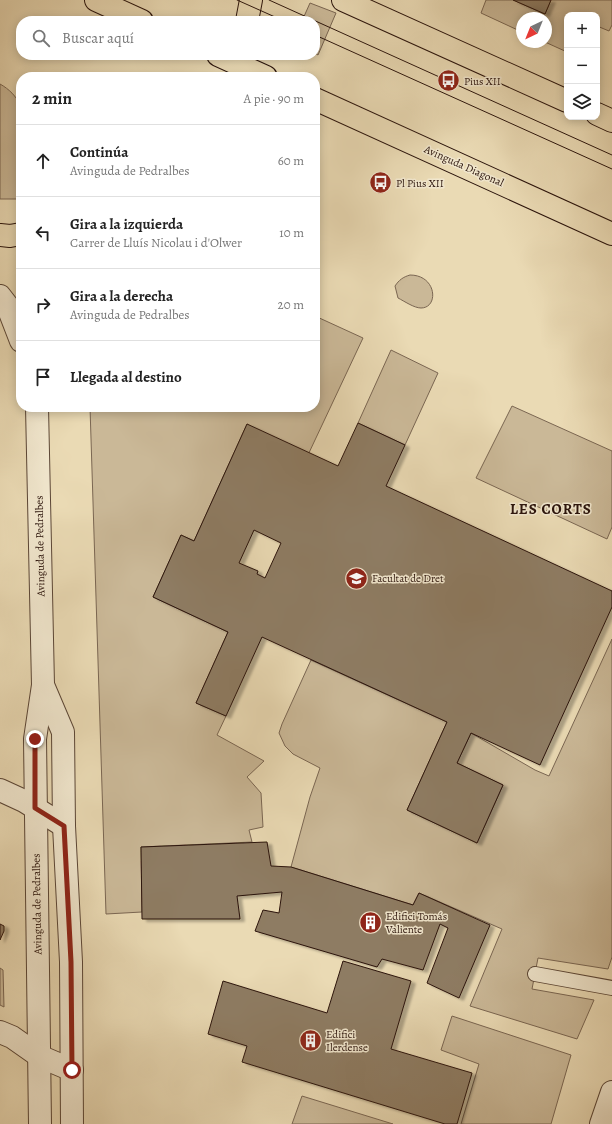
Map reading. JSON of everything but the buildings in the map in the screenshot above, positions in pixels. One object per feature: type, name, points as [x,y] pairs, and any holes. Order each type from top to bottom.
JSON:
[{"type":"main road","points":[[96,0],[131,16]]},
{"type":"main road","points":[[248,16],[251,0]]},
{"type":"main road","points":[[343,0],[564,100]]},
{"type":"main road","points":[[231,63],[254,72]]},
{"type":"main road","name":"Avinguda Diagonal","points":[[320,101],[612,234]]},
{"type":"main road","points":[[600,115],[612,121]]},
{"type":"main road","points":[[0,235],[16,235]]},
{"type":"street","points":[[0,296],[7,305],[16,328]]},
{"type":"street","name":"Avinguda de Pedralbes","points":[[37,412],[43,686],[35,739],[40,1124]]},
{"type":"street","name":"Avinguda de Pedralbes","points":[[43,686],[63,732],[64,826],[71,962],[72,1124]]},
{"type":"street","points":[[0,790],[24,801],[64,826]]},
{"type":"street","points":[[0,1032],[12,1037],[39,1056],[72,1070]]},
{"type":"street","points":[[601,1124],[612,1092]]},
{"type":"lane","points":[[535,974],[612,988]]},
{"type":"shaded area","points":[[486,0],[513,0],[540,12],[516,12],[516,29],[481,13]]},
{"type":"shaded area","points":[[551,0],[612,0],[612,25],[609,31],[600,27],[600,12],[564,12],[564,51],[552,45],[552,12],[546,12]]},
{"type":"shaded area","points":[[310,3],[336,13],[320,50],[320,16],[304,16]]},
{"type":"shaded area","points":[[0,84],[16,98],[16,199],[0,199]]},
{"type":"shaded area","points":[[410,275],[419,276],[426,280],[430,285],[433,298],[427,307],[415,307],[398,298],[395,286],[401,279]]},
{"type":"shaded area","points":[[320,318],[363,338],[307,457],[247,424],[194,541],[181,535],[153,597],[228,632],[196,703],[226,716],[217,735],[264,761],[247,777],[261,793],[263,827],[249,830],[252,842],[141,847],[142,912],[106,914],[90,412],[320,412]]},
{"type":"shaded area","points":[[391,350],[438,373],[405,445],[358,423]]},
{"type":"shaded area","points":[[512,406],[612,451],[612,527],[607,539],[476,478]]},
{"type":"shaded area","points":[[612,639],[612,957],[608,969],[538,958],[532,989],[594,1000],[577,1039],[470,1006],[502,929],[419,893],[413,905],[291,867],[310,797],[320,768],[293,754],[285,746],[279,733],[311,660],[447,722],[407,810],[477,843],[503,785],[457,763],[471,733],[535,770],[549,776]]},
{"type":"shaded area","points":[[0,968],[3,970],[4,1007],[0,1005]]},
{"type":"shaded area","points":[[452,1016],[571,1055],[551,1124],[461,1124],[479,1064],[441,1050]]},
{"type":"shaded area","points":[[302,1096],[393,1124],[292,1124]]},
{"type":"tram line","points":[[237,0],[273,16]]},
{"type":"tram line","points":[[269,0],[304,16]]},
{"type":"tram line","points":[[320,23],[612,155]]},
{"type":"tram line","points":[[320,37],[612,169]]},
{"type":"place","name":"Pius XII","points":[[449,81]]},
{"type":"place","name":"Pl Pius XII","points":[[380,183]]},
{"type":"place","name":"Facultat de Dret","points":[[357,578]]},
{"type":"place","name":"Edifici Tomás Valiente","points":[[371,922]]},
{"type":"place","name":"Edifici Ilerdense","points":[[310,1040]]},
{"type":"district","name":"LES CORTS","points":[[551,509]]},
{"type":"route","points":[[35,739],[35,808],[64,826],[71,962],[72,1070]]}]
